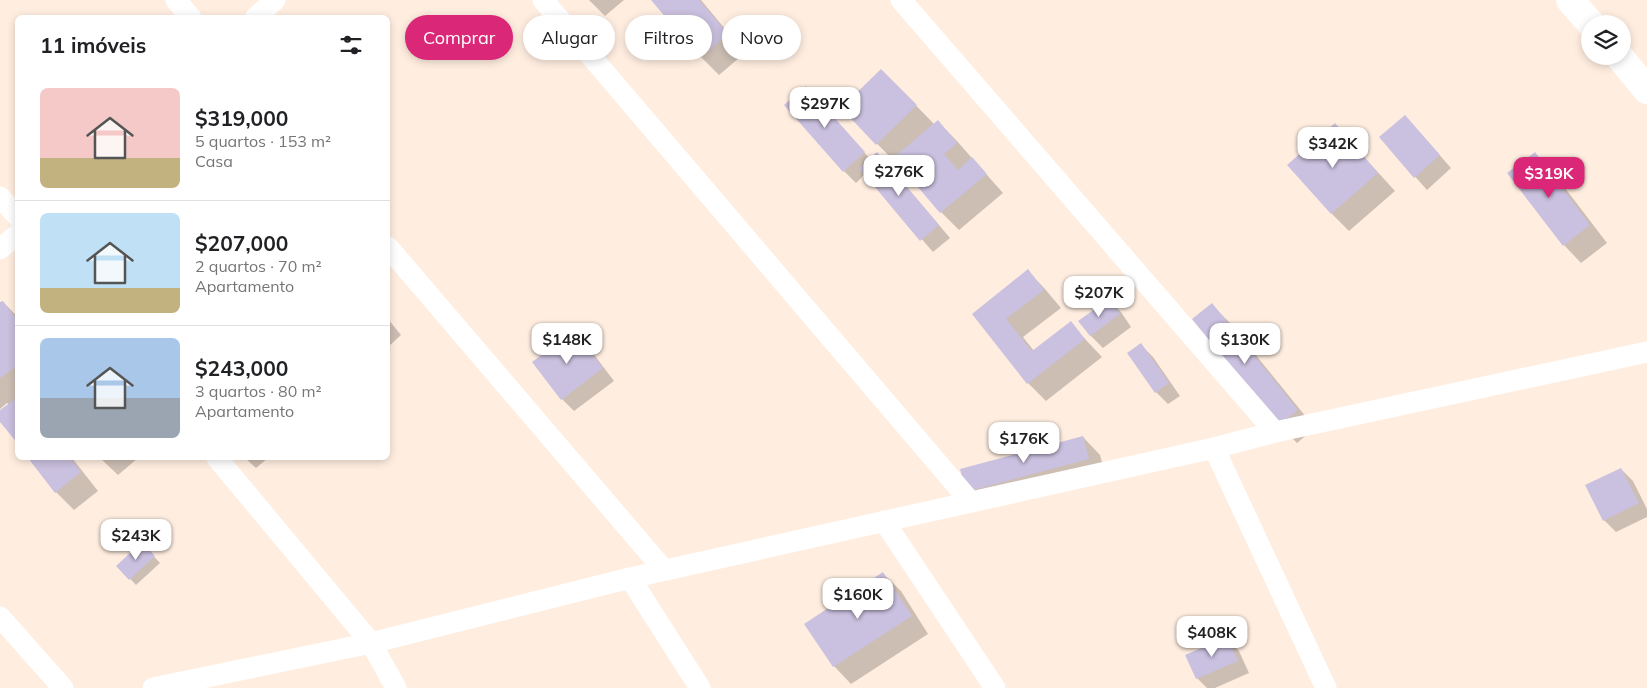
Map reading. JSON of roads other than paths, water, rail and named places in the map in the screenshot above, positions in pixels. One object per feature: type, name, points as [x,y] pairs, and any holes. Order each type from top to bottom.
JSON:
[{"type":"main road","points":[[1570,0],[1583,15]]},
{"type":"main road","points":[[1626,65],[1647,90]]},
{"type":"street","points":[[176,0],[188,15]]},
{"type":"street","points":[[258,15],[275,0]]},
{"type":"street","points":[[542,0],[970,501]]},
{"type":"street","points":[[901,0],[1275,432]]},
{"type":"street","points":[[0,198],[15,214]]},
{"type":"street","points":[[0,249],[15,236]]},
{"type":"street","points":[[390,249],[664,570]]},
{"type":"street","points":[[153,688],[371,643],[664,570],[1214,448],[1275,432],[1647,352]]},
{"type":"street","points":[[1214,448],[1326,688]]},
{"type":"street","points":[[219,460],[371,643],[396,688]]},
{"type":"street","points":[[884,522],[995,688]]},
{"type":"street","points":[[630,578],[700,688]]},
{"type":"street","points":[[0,617],[63,688]]}]
